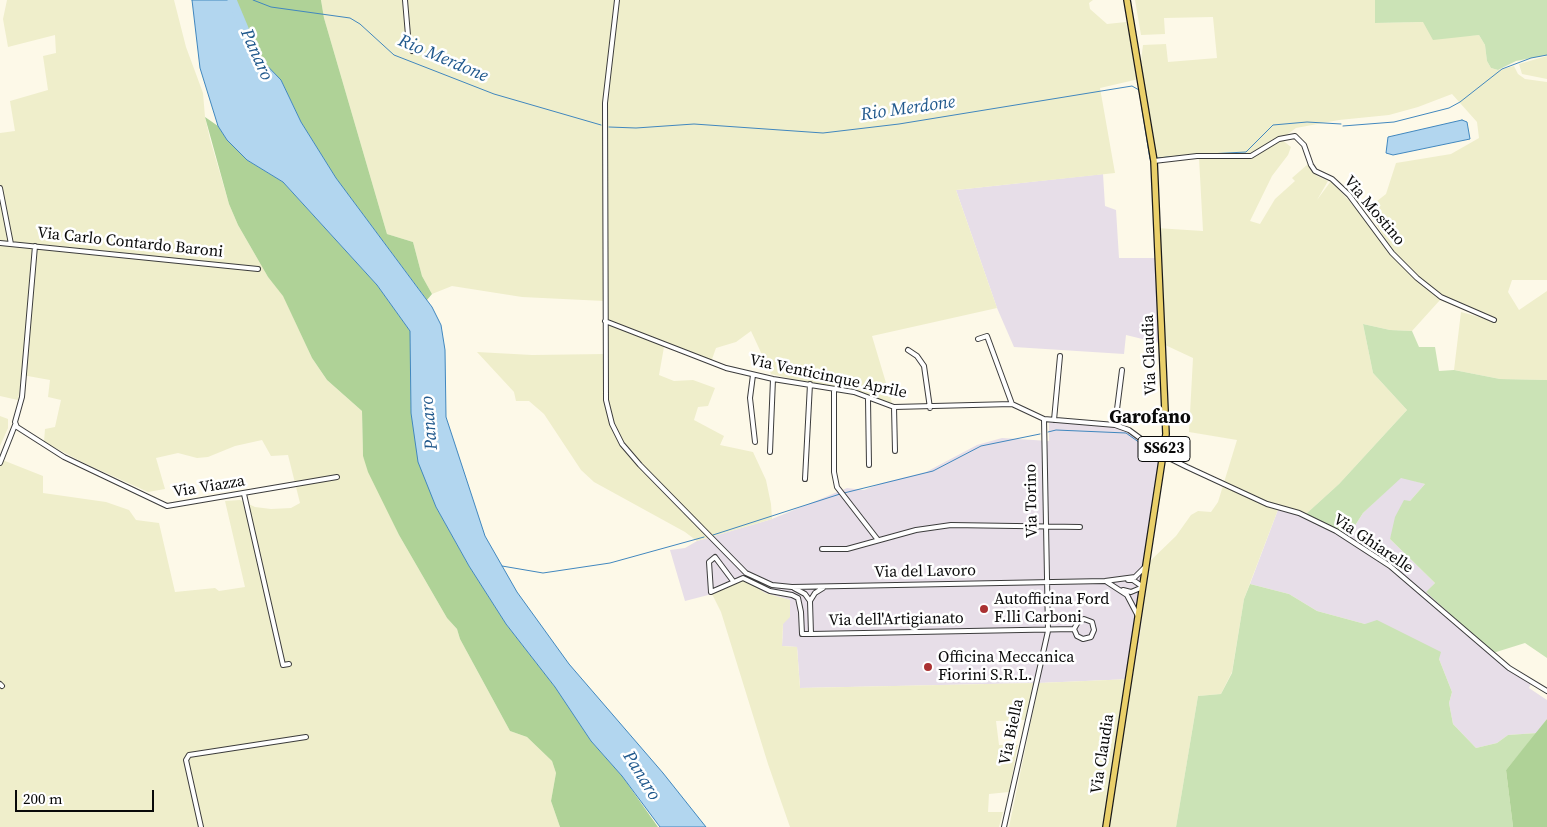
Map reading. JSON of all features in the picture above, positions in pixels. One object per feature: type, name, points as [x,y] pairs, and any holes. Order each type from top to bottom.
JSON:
[{"type":"main road","name":"Via Claudia","points":[[1106,827],[1163,455],[1166,402],[1154,161],[1127,0]]},
{"type":"street","points":[[405,0],[409,47],[412,51]]},
{"type":"street","points":[[605,321],[605,104],[617,0]]},
{"type":"street","name":"Via Mostino","points":[[1154,161],[1197,156],[1245,157],[1259,153],[1279,139],[1295,136],[1304,145],[1315,171],[1332,180],[1349,195],[1392,253],[1417,278],[1441,297],[1494,320]]},
{"type":"street","points":[[0,188],[10,244]]},
{"type":"street","name":"Via Carlo Contardo Baroni","points":[[0,243],[258,269]]},
{"type":"street","points":[[0,463],[15,425],[22,398],[36,246]]},
{"type":"street","name":"Via Venticinque Aprile","points":[[605,321],[692,356],[754,375],[854,392],[868,399],[894,407],[930,408],[1012,404],[1044,419],[1115,425],[1129,430],[1163,455]]},
{"type":"street","name":"Via del Lavoro","points":[[605,321],[606,400],[612,424],[622,444],[640,465],[749,575],[772,585],[792,588],[1126,580]]},
{"type":"street","points":[[978,338],[987,336],[1012,404]]},
{"type":"street","points":[[908,350],[917,356],[924,366],[930,408]]},
{"type":"street","points":[[1054,420],[1060,356]]},
{"type":"street","points":[[1115,425],[1122,370]]},
{"type":"street","points":[[754,375],[750,398],[755,442]]},
{"type":"street","points":[[770,452],[773,379]]},
{"type":"street","points":[[805,478],[810,384]]},
{"type":"street","points":[[834,389],[834,472],[840,490],[878,540]]},
{"type":"street","points":[[868,399],[869,465]]},
{"type":"street","points":[[894,407],[895,451]]},
{"type":"street","name":"Via Torino","points":[[1044,419],[1046,582]]},
{"type":"street","name":"Via Viazza","points":[[15,425],[64,457],[167,506],[337,477]]},
{"type":"street","name":"Via Ghiarelle","points":[[1163,455],[1267,504],[1299,514],[1336,531],[1390,566],[1509,668],[1547,691]]},
{"type":"street","points":[[244,494],[283,665],[289,664]]},
{"type":"street","points":[[822,550],[847,549],[916,530],[951,525],[1080,526]]},
{"type":"street","points":[[733,581],[715,557],[709,562],[711,592],[743,578],[770,592],[798,598],[802,634],[811,634]]},
{"type":"street","points":[[1126,580],[1138,575],[1146,565]]},
{"type":"street","points":[[1126,580],[1133,580],[1143,587]]},
{"type":"street","points":[[1105,581],[1120,590],[1132,602],[1138,618]]},
{"type":"street","name":"Via Biella","points":[[1004,827],[1048,631],[1046,582]]},
{"type":"street","name":"Via dell'Artigianato","points":[[824,587],[815,593],[810,601],[811,634],[1048,631],[1074,629]]},
{"type":"street","points":[[1120,590],[1131,592],[1143,587]]},
{"type":"street","name":"Via dell'Artigianato","points":[[792,588],[805,594],[810,601]]},
{"type":"street","name":"Via dell'Artigianato","points":[[1084,619],[1092,622],[1094,630],[1091,637],[1083,639],[1077,636],[1074,629],[1078,622],[1084,619]]},
{"type":"street","points":[[201,827],[186,760],[189,755],[306,736]]},
{"type":"shaded area","points":[[1103,174],[1105,206],[1116,210],[1119,258],[1157,258],[1163,344],[1126,335],[1124,354],[1014,347],[997,308],[956,190]]},
{"type":"shaded area","points":[[1049,417],[1096,423],[1125,430],[1162,452],[1139,643],[1132,679],[800,688],[797,647],[782,646],[783,624],[790,600],[765,593],[744,579],[712,594],[685,601],[670,550],[685,548],[697,541],[772,519],[847,488],[864,490],[882,483],[926,472],[977,445],[1002,438],[1049,441]]},
{"type":"shaded area","points":[[1401,477],[1425,484],[1410,501],[1390,539],[1435,583],[1427,592],[1506,666],[1532,681],[1529,688],[1547,700],[1547,719],[1537,733],[1508,735],[1497,743],[1476,748],[1453,724],[1449,703],[1452,692],[1439,659],[1365,624],[1317,611],[1289,594],[1250,584],[1279,507],[1311,515],[1349,535],[1363,513]]},
{"type":"green space","points":[[7,0],[174,0],[186,47],[203,93],[205,117],[210,139],[229,204],[238,225],[268,277],[283,295],[312,358],[327,380],[362,411],[363,456],[399,535],[447,618],[457,629],[460,639],[510,731],[527,737],[552,761],[556,773],[551,801],[560,827],[0,827],[0,459],[43,476],[43,493],[106,502],[129,510],[136,520],[159,523],[175,592],[215,588],[219,591],[245,587],[225,501],[240,500],[255,507],[271,509],[291,508],[300,503],[288,455],[271,456],[262,440],[235,446],[208,457],[197,458],[178,453],[156,458],[165,489],[148,492],[86,464],[44,442],[45,429],[55,427],[61,400],[48,397],[50,380],[22,375],[18,400],[0,396],[0,133],[15,131],[10,101],[48,90],[43,56],[56,53],[55,35],[8,47],[3,19]]},
{"type":"green space","points":[[232,0],[321,0],[324,18],[387,234],[413,242],[422,276],[432,294],[427,300],[336,178],[301,122],[281,80],[249,47]]},
{"type":"green space","points":[[321,0],[1093,0],[1089,3],[1090,9],[1107,24],[1126,22],[1139,77],[1143,45],[1166,44],[1168,62],[1217,58],[1213,17],[1164,18],[1165,34],[1141,35],[1135,0],[1375,0],[1375,23],[1424,22],[1461,36],[1479,35],[1485,45],[1487,61],[1491,68],[1498,70],[1514,66],[1518,74],[1525,79],[1547,82],[1547,280],[1512,280],[1508,292],[1519,310],[1547,291],[1547,380],[1500,379],[1454,370],[1461,312],[1483,318],[1440,300],[1412,331],[1390,330],[1363,324],[1373,373],[1407,410],[1339,484],[1306,514],[1279,507],[1244,599],[1232,672],[1221,694],[1198,696],[1176,827],[1009,827],[1039,683],[1132,679],[1139,643],[1148,563],[1176,536],[1191,515],[1198,511],[1211,512],[1218,502],[1237,440],[1189,432],[1193,358],[1163,344],[1156,228],[1203,231],[1199,158],[1156,159],[1139,79],[1100,88],[1115,173],[956,190],[997,308],[872,336],[892,403],[771,374],[751,331],[736,342],[716,348],[711,362],[664,347],[659,375],[674,381],[693,380],[715,388],[708,406],[698,407],[694,420],[724,436],[720,445],[753,452],[766,480],[771,504],[772,519],[697,541],[685,532],[594,482],[581,470],[544,414],[529,401],[516,401],[514,392],[477,352],[532,355],[605,354],[604,301],[522,297],[452,286],[432,294],[422,276],[413,242],[387,234],[324,18]],"holes":[[[1452,94],[1477,122],[1479,138],[1451,154],[1396,163],[1386,194],[1367,209],[1387,242],[1331,181],[1317,200],[1328,181],[1317,176],[1308,164],[1292,178],[1295,181],[1275,199],[1260,224],[1250,221],[1272,176],[1288,155],[1291,147],[1281,139],[1296,128],[1339,120],[1389,115],[1418,107]]]},
{"type":"green space","points":[[1375,0],[1547,0],[1547,55],[1516,61],[1498,70],[1491,68],[1487,61],[1485,45],[1479,35],[1433,40],[1423,22],[1375,23]]},
{"type":"green space","points":[[1547,56],[1547,79],[1522,74],[1519,64]]},
{"type":"green space","points":[[205,117],[218,126],[227,140],[247,160],[283,182],[377,285],[410,331],[411,413],[436,507],[469,566],[506,624],[555,687],[591,741],[622,776],[658,827],[560,827],[551,801],[556,773],[552,761],[527,737],[510,731],[460,639],[457,629],[447,618],[399,535],[368,472],[363,456],[362,411],[327,380],[312,358],[283,296],[268,277],[238,225],[229,204]]},
{"type":"green space","points":[[1363,324],[1390,330],[1412,331],[1419,347],[1435,347],[1439,371],[1454,370],[1500,379],[1547,380],[1547,658],[1525,643],[1493,653],[1426,592],[1435,583],[1390,539],[1395,517],[1404,500],[1410,501],[1425,484],[1401,478],[1363,513],[1349,535],[1306,514],[1339,484],[1407,410],[1373,373]]},
{"type":"green space","points":[[0,416],[8,419],[8,428],[0,446]]},
{"type":"green space","points":[[744,579],[765,593],[790,600],[790,617],[783,624],[782,646],[797,647],[800,688],[1034,683],[1025,720],[996,721],[999,745],[1018,745],[1009,792],[989,794],[988,812],[1003,812],[999,827],[790,827],[768,764],[721,612],[712,594]]},
{"type":"green space","points":[[1250,584],[1289,594],[1317,611],[1365,624],[1377,620],[1441,652],[1439,659],[1452,692],[1449,703],[1453,724],[1476,748],[1497,743],[1508,735],[1537,733],[1506,770],[1513,827],[1176,827],[1198,696],[1221,694],[1232,673],[1244,599]]},
{"type":"green space","points":[[1547,719],[1547,827],[1513,827],[1506,770]]},
{"type":"water","points":[[192,0],[232,0],[249,47],[281,80],[301,122],[336,178],[432,307],[441,325],[445,350],[446,417],[485,536],[517,592],[569,664],[663,773],[706,827],[660,827],[622,776],[591,741],[555,687],[506,624],[469,566],[436,507],[418,462],[411,413],[410,331],[377,285],[283,182],[247,160],[227,140],[218,126],[200,68]]},
{"type":"water","points":[[1462,120],[1467,122],[1470,139],[1393,155],[1386,153],[1388,137]]},
{"type":"waterway","name":"Panaro","points":[[232,0],[258,62]]},
{"type":"waterway","name":"Rio Merdone","points":[[253,0],[271,7],[350,18],[360,24],[394,55],[494,94],[601,125]]},
{"type":"waterway","name":"Rio Merdone","points":[[1343,126],[1394,122],[1449,108],[1460,102],[1502,69],[1531,58],[1547,55]]},
{"type":"waterway","name":"Rio Merdone","points":[[609,127],[636,128],[694,124],[823,133],[899,124],[1132,86],[1139,90],[1150,159]]},
{"type":"waterway","name":"Rio Merdone","points":[[1208,154],[1246,152],[1273,125],[1307,122],[1341,124]]},
{"type":"waterway","name":"Rio Merdone","points":[[1157,158],[1181,156]]},
{"type":"waterway","points":[[1048,432],[1056,430],[1126,433],[1157,455]]},
{"type":"waterway","points":[[844,493],[933,471],[981,446],[1040,434]]},
{"type":"waterway","points":[[713,535],[840,494]]},
{"type":"waterway","points":[[502,566],[543,573],[610,563],[704,537]]},
{"type":"place","name":"Autofficina Ford F.lli Carboni","points":[[984,609]]},
{"type":"place","name":"Officina Meccanica Fiorini S.R.L.","points":[[928,667]]},
{"type":"district","name":"Garofano","points":[[1150,418]]}]
